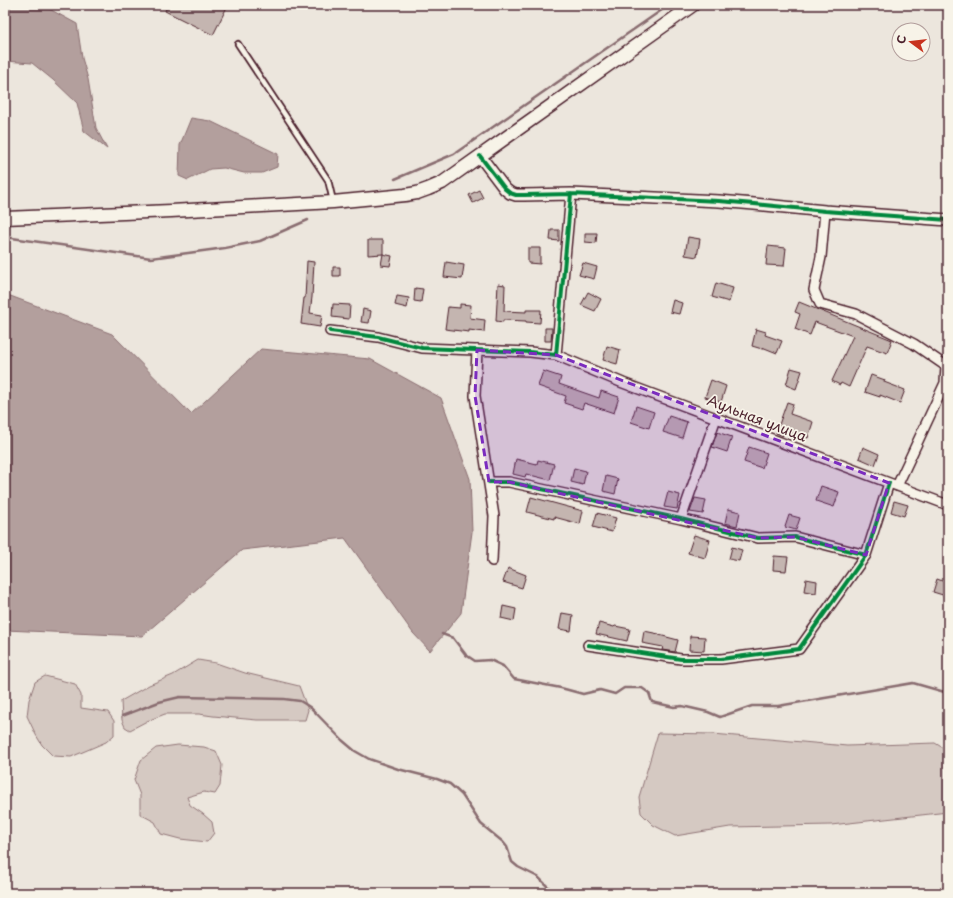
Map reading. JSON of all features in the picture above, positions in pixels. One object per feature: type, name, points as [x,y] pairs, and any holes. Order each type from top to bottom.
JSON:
[{"type":"main road","points":[[5,218],[333,202],[393,197],[417,193],[442,183],[693,5]]},
{"type":"street","points":[[480,156],[505,189],[516,195],[571,194],[726,202],[948,220]]},
{"type":"street","points":[[556,355],[571,194]]},
{"type":"street","points":[[588,646],[681,659],[721,659],[799,649],[866,555],[893,484],[945,383],[946,366],[914,344],[856,314],[820,304],[814,290],[821,257],[825,211]]},
{"type":"street","name":"Аульная улица","points":[[330,331],[378,337],[422,348],[530,352],[556,355],[623,383],[948,505]]},
{"type":"street","points":[[477,350],[475,396],[494,516],[492,561]]},
{"type":"street","points":[[681,519],[716,418]]},
{"type":"street","points":[[488,482],[509,482],[681,519],[758,538],[795,537],[866,555]]},
{"type":"lane","points":[[238,44],[328,180],[333,202]]},
{"type":"highlighted area","points":[[477,350],[556,355],[889,483],[866,555],[795,537],[758,538],[509,482],[489,482],[475,396]]},
{"type":"shaded area","points":[[5,5],[42,5],[77,24],[96,128],[107,149],[84,131],[77,103],[53,80],[32,63],[5,61]]},
{"type":"shaded area","points":[[191,118],[210,121],[278,154],[277,167],[262,173],[244,173],[224,168],[210,169],[188,180],[179,176],[180,145]]},
{"type":"shaded area","points":[[5,294],[112,334],[191,414],[261,349],[370,359],[441,398],[470,479],[472,532],[461,613],[430,651],[413,633],[345,538],[242,550],[142,636],[5,630]]},
{"type":"shaded area","points":[[198,660],[216,663],[245,673],[299,686],[308,710],[305,720],[257,720],[199,714],[165,714],[130,730],[125,727],[122,720],[121,701],[149,685],[173,675]]},
{"type":"shaded area","points":[[45,676],[75,684],[81,695],[81,708],[108,712],[114,721],[114,735],[106,742],[71,757],[53,756],[42,745],[27,716],[29,700],[35,682]]},
{"type":"shaded area","points":[[658,733],[713,734],[847,746],[935,743],[948,751],[948,812],[831,825],[730,827],[675,836],[653,825],[641,813],[639,797]]},
{"type":"shaded area","points":[[178,745],[204,747],[216,751],[222,765],[220,786],[215,794],[204,792],[187,797],[190,805],[212,822],[214,833],[207,842],[180,839],[161,834],[155,822],[140,814],[140,795],[134,780],[141,760],[156,748]]},
{"type":"building","points":[[168,5],[228,5],[213,35],[165,11]]},
{"type":"building","points":[[479,190],[483,198],[473,203],[469,195]]},
{"type":"building","points":[[551,230],[559,230],[559,241],[550,240]]},
{"type":"building","points":[[585,233],[597,233],[596,243],[585,242]]},
{"type":"building","points":[[688,237],[700,239],[697,257],[685,255]]},
{"type":"building","points":[[368,240],[383,240],[383,254],[368,255]]},
{"type":"building","points":[[768,246],[786,248],[784,266],[766,265]]},
{"type":"building","points":[[528,248],[540,248],[540,264],[528,263]]},
{"type":"building","points":[[383,254],[392,256],[390,266],[381,265]]},
{"type":"building","points":[[307,261],[314,262],[310,313],[322,315],[320,327],[301,324],[305,298]]},
{"type":"building","points":[[446,262],[464,265],[462,279],[444,277]]},
{"type":"building","points":[[583,263],[597,267],[594,279],[579,275]]},
{"type":"building","points":[[333,267],[340,267],[340,276],[333,276]]},
{"type":"building","points":[[716,283],[733,288],[729,302],[712,297]]},
{"type":"building","points":[[498,284],[505,285],[504,311],[526,312],[526,310],[541,310],[540,323],[526,321],[496,321]]},
{"type":"building","points":[[415,288],[423,289],[421,302],[414,301]]},
{"type":"building","points":[[588,292],[601,299],[595,311],[581,305]]},
{"type":"building","points":[[397,296],[409,298],[407,308],[395,305]]},
{"type":"building","points":[[673,300],[682,303],[679,314],[670,312]]},
{"type":"building","points":[[799,302],[892,340],[887,353],[867,346],[849,387],[832,381],[853,336],[815,322],[810,335],[795,329],[800,314],[795,312]]},
{"type":"building","points":[[333,304],[350,305],[349,319],[332,317]]},
{"type":"building","points":[[460,304],[471,305],[470,318],[485,320],[484,332],[445,329],[448,307],[460,308]]},
{"type":"building","points":[[363,309],[371,311],[369,323],[361,322]]},
{"type":"building","points":[[545,328],[552,328],[551,341],[545,341]]},
{"type":"building","points":[[756,329],[766,332],[765,335],[782,341],[777,353],[762,347],[762,349],[752,346]]},
{"type":"building","points":[[607,346],[620,350],[617,364],[603,360]]},
{"type":"building","points":[[791,368],[802,371],[796,389],[786,385]]},
{"type":"building","points":[[543,371],[561,377],[559,384],[599,398],[601,391],[619,397],[614,413],[584,403],[582,409],[564,403],[566,396],[538,386]]},
{"type":"building","points":[[871,375],[905,390],[900,403],[880,395],[880,397],[865,392]]},
{"type":"building","points":[[711,380],[726,386],[721,402],[705,397]]},
{"type":"building","points":[[787,402],[793,404],[790,414],[813,422],[808,438],[785,430],[783,436],[776,433]]},
{"type":"building","points":[[636,406],[654,412],[649,428],[631,422]]},
{"type":"building","points":[[669,416],[687,422],[682,438],[663,432]]},
{"type":"building","points":[[717,432],[732,437],[727,452],[712,447]]},
{"type":"building","points":[[749,447],[767,453],[762,468],[744,462]]},
{"type":"building","points":[[863,447],[879,454],[875,465],[859,458]]},
{"type":"building","points":[[516,459],[537,464],[538,460],[554,464],[550,480],[526,474],[525,477],[513,474]]},
{"type":"building","points":[[574,468],[586,471],[583,485],[571,482]]},
{"type":"building","points":[[606,476],[618,479],[615,494],[603,491]]},
{"type":"building","points":[[821,486],[839,492],[834,507],[816,501]]},
{"type":"building","points":[[668,492],[680,495],[677,509],[664,507]]},
{"type":"building","points":[[531,497],[583,511],[580,524],[527,512]]},
{"type":"building","points":[[695,498],[706,500],[703,514],[690,512]]},
{"type":"building","points":[[894,501],[908,505],[904,516],[891,512]]},
{"type":"building","points":[[728,509],[740,512],[737,526],[725,523]]},
{"type":"building","points":[[597,513],[616,518],[612,532],[593,527]]},
{"type":"building","points":[[789,515],[800,518],[796,530],[785,527]]},
{"type":"building","points":[[694,535],[710,540],[705,558],[688,553]]},
{"type":"building","points":[[732,547],[742,550],[739,561],[729,559]]},
{"type":"building","points":[[774,556],[788,557],[786,571],[773,570]]},
{"type":"building","points":[[508,568],[526,575],[522,588],[503,582]]},
{"type":"building","points":[[806,579],[817,581],[816,593],[804,591]]},
{"type":"building","points":[[937,579],[948,583],[948,591],[946,596],[933,592]]},
{"type":"building","points":[[503,606],[516,609],[514,621],[501,618]]},
{"type":"building","points":[[562,613],[573,615],[571,631],[559,629]]},
{"type":"building","points":[[599,623],[630,629],[627,641],[596,634]]},
{"type":"building","points":[[644,631],[678,640],[675,652],[662,650],[663,647],[642,643]]},
{"type":"building","points":[[690,636],[705,637],[704,651],[689,650]]},
{"type":"waterway","points":[[395,179],[454,154],[669,5]]},
{"type":"waterway","points":[[5,237],[151,258],[225,248],[260,241],[308,220]]},
{"type":"waterway","points":[[442,634],[453,638],[466,655],[475,661],[490,660],[503,666],[514,679],[583,694],[600,690],[615,694],[624,688],[642,688],[649,693],[652,702],[674,707],[682,706],[708,712],[720,717],[752,706],[778,706],[913,683],[948,693]]},
{"type":"waterway","points":[[122,716],[159,702],[180,697],[284,699],[300,701],[311,708],[342,740],[355,751],[369,759],[450,784],[462,795],[481,824],[507,847],[512,862],[518,867],[538,877],[554,893]]},
{"type":"cycle path","points":[[480,156],[505,189],[516,195],[571,194],[719,201],[825,211],[948,220]]},
{"type":"cycle path","points":[[330,331],[378,337],[422,348],[530,352],[556,355],[571,194]]},
{"type":"cycle path","points":[[489,482],[509,482],[681,519],[758,538],[795,537],[866,555],[889,483]]},
{"type":"cycle path","points":[[588,645],[681,659],[721,659],[799,649],[866,555]]}]
